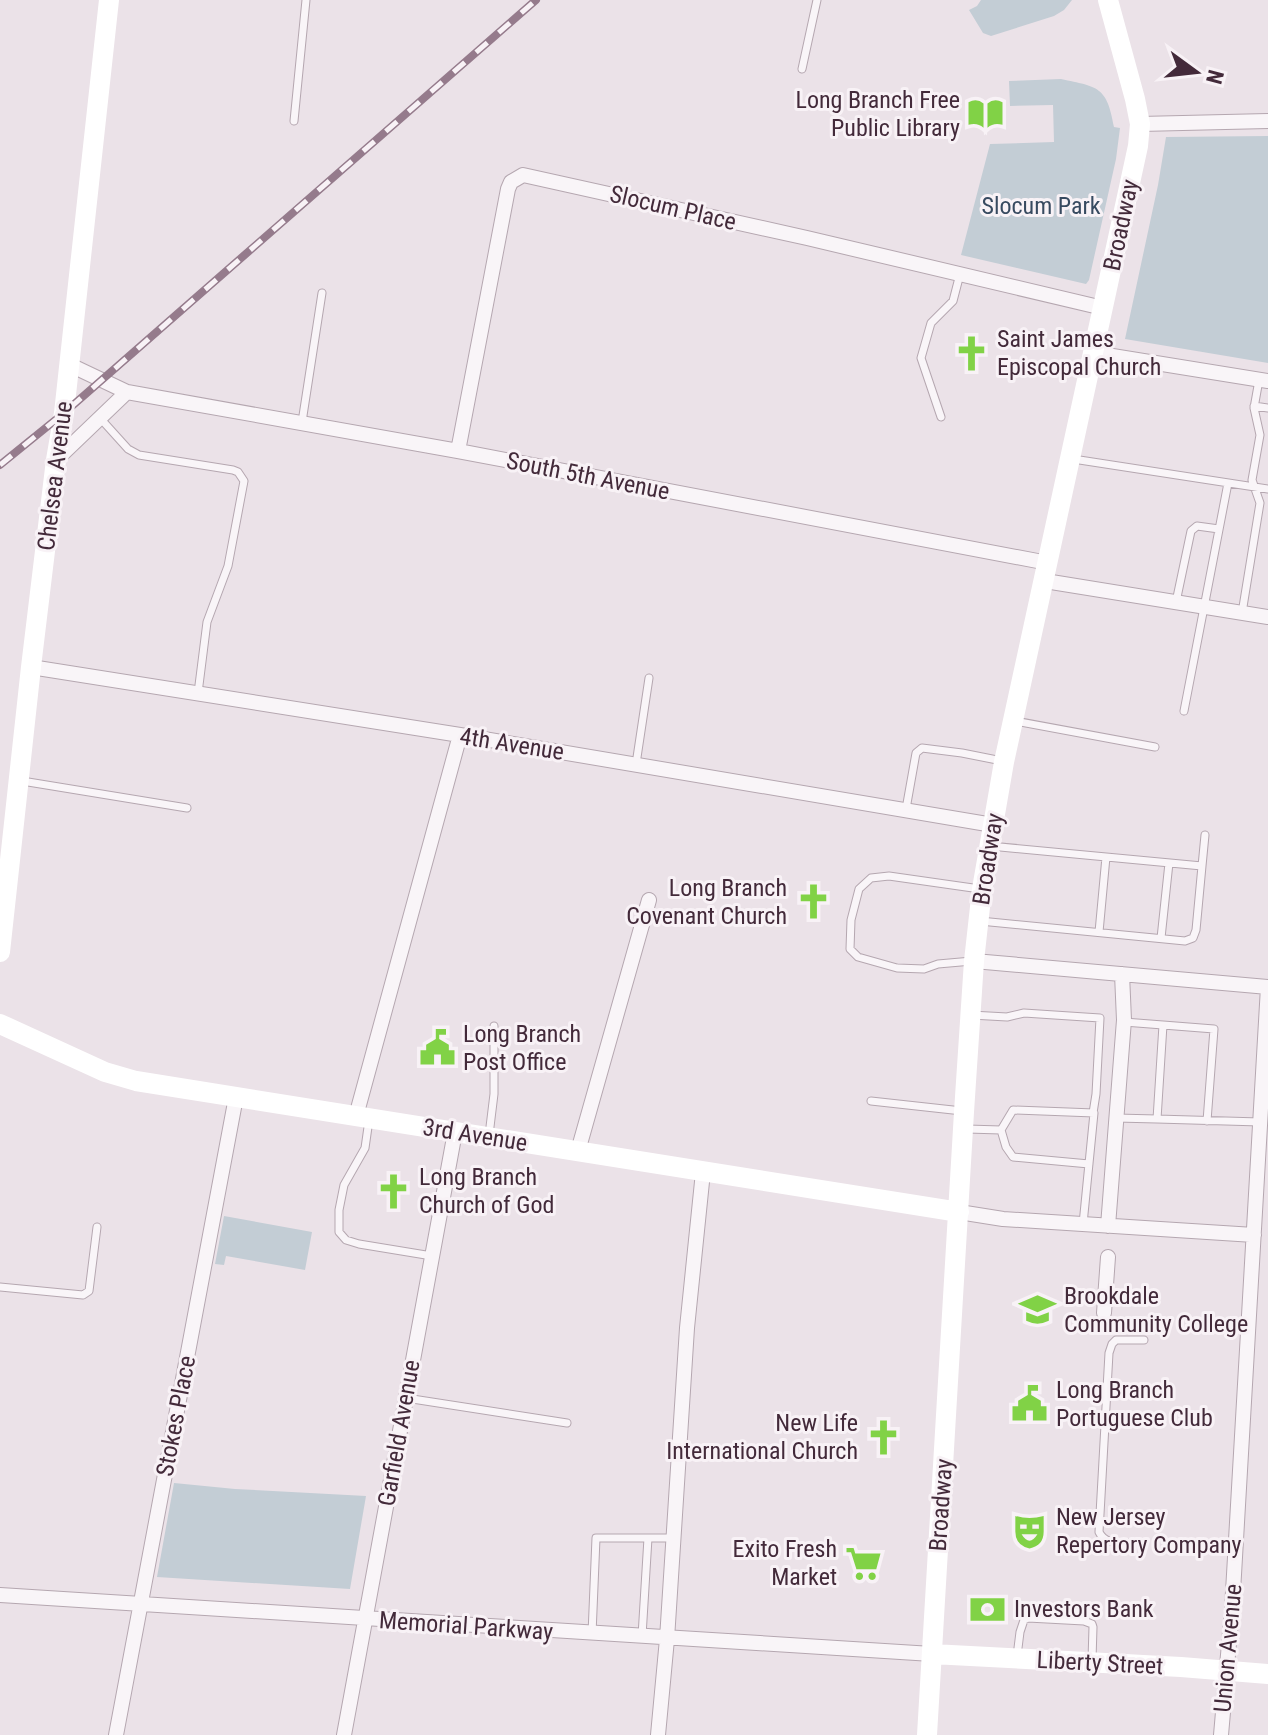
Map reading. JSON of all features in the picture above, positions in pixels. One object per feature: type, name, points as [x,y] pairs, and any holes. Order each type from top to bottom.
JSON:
[{"type":"street","name":"Chelsea Avenue","points":[[0,952],[5,870],[19,781],[64,413],[109,0]]},
{"type":"street","name":"Broadway","points":[[927,1735],[974,961],[982,889],[1004,762],[1138,146],[1140,124],[1108,0]]},
{"type":"street","points":[[1140,124],[1268,121]]},
{"type":"street","name":"Slocum Place","points":[[458,451],[508,189],[511,182],[523,175],[792,234],[1103,308]]},
{"type":"street","points":[[1094,353],[1264,380]]},
{"type":"street","name":"South 5th Avenue","points":[[68,364],[127,392],[458,451],[1046,572],[1176,602],[1268,617]]},
{"type":"street","points":[[56,460],[127,392]]},
{"type":"street","name":"4th Avenue","points":[[31,667],[460,735],[993,825]]},
{"type":"street","points":[[362,1117],[460,735]]},
{"type":"street","points":[[578,1151],[649,900]]},
{"type":"street","points":[[974,961],[1268,987]]},
{"type":"street","points":[[1108,1226],[1124,1022],[1122,974]]},
{"type":"street","name":"Union Avenue","points":[[1221,1735],[1232,1609],[1268,987]]},
{"type":"street","name":"3rd Avenue","points":[[0,1024],[105,1072],[136,1081],[959,1212]]},
{"type":"street","name":"Stokes Place","points":[[116,1735],[236,1097]]},
{"type":"street","name":"Garfield Avenue","points":[[344,1735],[455,1132]]},
{"type":"street","points":[[658,1735],[687,1328],[703,1172]]},
{"type":"street","points":[[959,1212],[1003,1219],[1254,1235]]},
{"type":"street","points":[[1104,1313],[1108,1257]]},
{"type":"street","name":"Memorial Parkway","points":[[0,1595],[932,1654]]},
{"type":"street","name":"Liberty Street","points":[[932,1654],[1268,1674]]},
{"type":"lane","points":[[294,121],[306,0]]},
{"type":"lane","points":[[802,69],[817,0]]},
{"type":"lane","points":[[941,417],[921,358],[931,323],[953,301],[960,274]]},
{"type":"lane","points":[[301,424],[322,293]]},
{"type":"lane","points":[[1242,613],[1260,503],[1253,488],[1252,473],[1260,435],[1254,406],[1264,380]]},
{"type":"lane","points":[[1254,406],[1268,408]]},
{"type":"lane","points":[[100,418],[128,449],[139,455],[233,470],[244,481],[228,566],[207,622],[198,693]]},
{"type":"lane","points":[[1071,459],[1268,489]]},
{"type":"lane","points":[[1184,711],[1228,483]]},
{"type":"lane","points":[[1176,602],[1191,531],[1197,526],[1219,529]]},
{"type":"lane","points":[[636,764],[649,678]]},
{"type":"lane","points":[[1013,720],[1155,747]]},
{"type":"lane","points":[[906,809],[916,753],[922,748],[1004,762]]},
{"type":"lane","points":[[19,781],[187,808]]},
{"type":"lane","points":[[978,920],[1185,941],[1193,938],[1196,930],[1205,835]]},
{"type":"lane","points":[[989,846],[1202,866]]},
{"type":"lane","points":[[1099,932],[1106,857]]},
{"type":"lane","points":[[1161,938],[1169,863]]},
{"type":"lane","points":[[974,961],[938,964],[924,969],[897,968],[858,957],[850,949],[851,920],[859,889],[871,878],[889,876],[982,889]]},
{"type":"lane","points":[[971,1015],[1007,1017],[1024,1013],[1100,1018],[1083,1224]]},
{"type":"lane","points":[[1124,1022],[1214,1029],[1207,1121]]},
{"type":"lane","points":[[1157,1119],[1163,1025]]},
{"type":"lane","points":[[489,1137],[494,1094],[494,1026]]},
{"type":"lane","points":[[871,1101],[1001,1130]]},
{"type":"lane","points":[[1089,1164],[1013,1157],[1001,1130],[1013,1110],[1093,1113]]},
{"type":"lane","points":[[362,1117],[365,1148],[344,1185],[339,1232],[346,1240],[359,1244],[432,1256]]},
{"type":"lane","points":[[1116,1118],[1260,1122]]},
{"type":"lane","points":[[0,1287],[87,1294],[97,1227]]},
{"type":"lane","points":[[1132,1543],[1107,1541],[1099,1532],[1109,1353],[1116,1340],[1144,1340]]},
{"type":"lane","points":[[406,1398],[567,1423]]},
{"type":"lane","points":[[592,1634],[596,1538],[674,1538]]},
{"type":"lane","points":[[642,1637],[648,1538]]},
{"type":"lane","points":[[1017,1658],[1021,1624],[1028,1618],[1088,1621],[1093,1627],[1092,1662]]},
{"type":"green space","points":[[981,0],[1072,0],[1054,16],[991,36],[983,33],[969,10]]},
{"type":"green space","name":"Slocum Park","points":[[1061,79],[1099,91],[1108,103],[1114,127],[1120,128],[1116,159],[1086,284],[961,255],[990,144],[1054,142],[1053,105],[1010,106],[1009,81]]},
{"type":"green space","points":[[1268,136],[1268,363],[1125,339],[1166,137]]},
{"type":"green space","points":[[224,1216],[312,1232],[305,1270],[226,1256],[224,1265],[215,1264]]},
{"type":"green space","points":[[174,1483],[366,1496],[350,1589],[157,1577]]},
{"type":"railway","points":[[0,465],[64,413],[536,0]]},
{"type":"place","name":"Long Branch Free Public Library","points":[[986,114]]},
{"type":"place","name":"Saint James Episcopal Church","points":[[971,353]]},
{"type":"place","name":"Long Branch Covenant Church","points":[[813,902]]},
{"type":"place","name":"Long Branch Post Office","points":[[437,1048]]},
{"type":"place","name":"Long Branch Church of God","points":[[393,1191]]},
{"type":"place","name":"Brookdale Community College","points":[[1038,1310]]},
{"type":"place","name":"Long Branch Portuguese Club","points":[[1030,1404]]},
{"type":"place","name":"New Life International Church","points":[[884,1437]]},
{"type":"place","name":"New Jersey Repertory Company","points":[[1030,1531]]},
{"type":"place","name":"Exito Fresh Market","points":[[863,1563]]},
{"type":"place","name":"Investors Bank","points":[[988,1609]]}]
